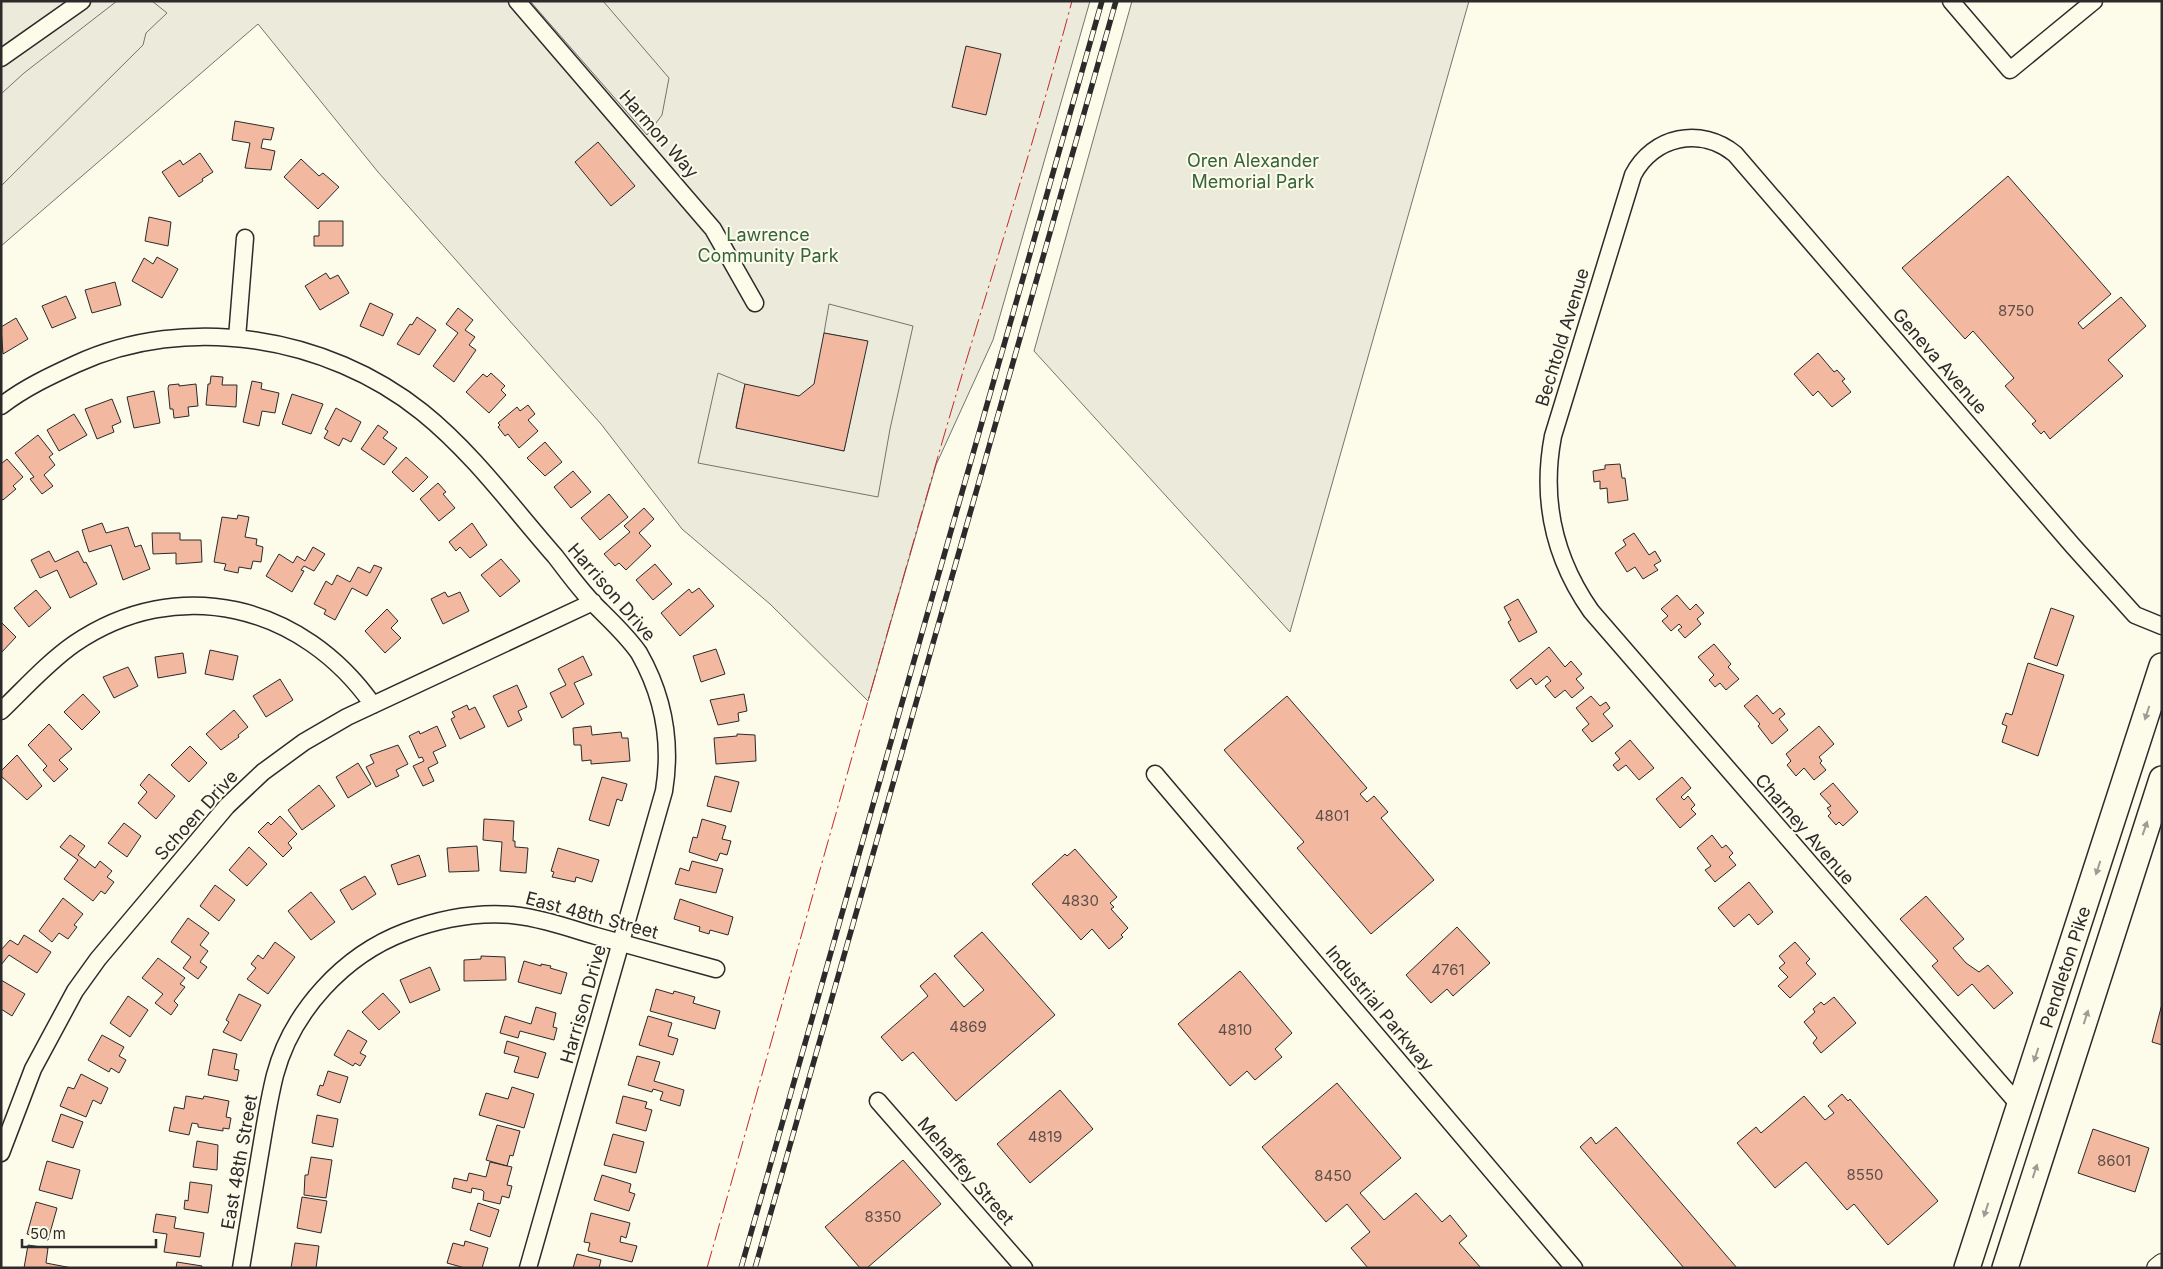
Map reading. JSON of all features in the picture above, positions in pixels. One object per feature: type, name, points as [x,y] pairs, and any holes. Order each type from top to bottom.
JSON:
[{"type":"main road","name":"Pendleton Pike","points":[[1967,1268],[2162,666]]},
{"type":"main road","name":"Pendleton Pike","points":[[2005,1268],[2162,779]]},
{"type":"street","points":[[1,58],[82,1]]},
{"type":"street","name":"Harmon Way","points":[[517,1],[713,229],[755,303]]},
{"type":"street","points":[[1951,1],[2010,70],[2094,1]]},
{"type":"street","name":"Bechtold Avenue","points":[[1568,573],[1558,545],[1548,503],[1548,469],[1554,427],[1633,175],[1649,153],[1667,142],[1680,138]]},
{"type":"street","name":"Geneva Avenue","points":[[1680,138],[1700,138],[1712,141],[1735,154],[2085,560],[2135,615],[2162,626]]},
{"type":"street","points":[[237,338],[245,238]]},
{"type":"street","name":"Harrison Drive","points":[[1,406],[60,370],[115,350],[180,338],[237,338],[278,344],[334,361],[379,383],[421,411],[470,457],[593,602],[618,627],[639,653],[658,692],[666,725],[668,755],[664,791],[528,1268]]},
{"type":"street","name":"Charney Avenue","points":[[1568,573],[1582,598],[1596,617],[2020,1106]]},
{"type":"street","name":"Schoen Drive","points":[[1,1153],[33,1069],[76,991],[98,959],[227,806],[263,772],[304,742],[373,705],[593,602]]},
{"type":"street","points":[[1,711],[46,667],[73,645],[96,631],[136,616],[168,608],[193,606],[226,608],[251,614],[289,628],[324,650],[343,667],[373,705]]},
{"type":"street","name":"Industrial Parkway","points":[[1155,774],[1574,1268]]},
{"type":"street","name":"East 48th Street","points":[[241,1268],[276,1073],[291,1035],[304,1013],[336,975],[355,959],[390,937],[453,917],[513,915],[546,921],[716,969]]},
{"type":"street","name":"Mehaffey Street","points":[[878,1101],[1024,1268]]},
{"type":"street","points":[[2157,1268],[2162,1264]]},
{"type":"green space","name":"Lawrence Community Park","points":[[1,1],[1090,1],[993,340],[936,465],[868,701],[770,604],[682,529],[601,424],[378,172],[258,24],[1,246]]},
{"type":"green space","name":"Oren Alexander Memorial Park","points":[[1132,1],[1469,1],[1290,632],[1034,351]]},
{"type":"shaded area","points":[[117,1],[152,1],[167,13],[146,33],[143,45],[1,186],[1,94],[24,73]]},
{"type":"shaded area","points":[[530,1],[603,1],[669,78],[662,115],[647,135]]},
{"type":"shaded area","points":[[829,304],[913,326],[890,429],[878,497],[698,463],[718,373],[745,384],[736,427],[844,451],[867,341],[824,333]]},
{"type":"building","points":[[966,46],[1001,54],[986,115],[952,107]]},
{"type":"building","points":[[235,121],[274,128],[271,140],[263,139],[261,148],[275,151],[271,170],[245,168],[250,143],[232,140]]},
{"type":"building","points":[[598,142],[635,186],[611,206],[575,162]]},
{"type":"building","points":[[200,153],[213,172],[179,197],[162,172],[180,160],[183,165]]},
{"type":"building","points":[[301,159],[319,176],[323,173],[339,187],[318,209],[284,177]]},
{"type":"building","points":[[2008,176],[2111,294],[2078,323],[2083,329],[2121,297],[2146,326],[2108,360],[2123,376],[2050,439],[2044,431],[2041,434],[2032,424],[2036,421],[2005,386],[2014,378],[1973,331],[1965,339],[1902,268]]},
{"type":"building","points":[[149,217],[171,222],[168,246],[145,241]]},
{"type":"building","points":[[319,221],[343,221],[343,246],[314,246],[314,236],[319,236]]},
{"type":"building","points":[[157,257],[178,269],[162,298],[132,281],[144,258],[153,264]]},
{"type":"building","points":[[326,273],[330,279],[338,275],[349,293],[320,310],[305,286]]},
{"type":"building","points":[[115,282],[121,305],[92,313],[85,290]]},
{"type":"building","points":[[66,296],[76,318],[52,328],[42,306]]},
{"type":"building","points":[[370,303],[393,314],[383,336],[360,326]]},
{"type":"building","points":[[458,308],[473,320],[465,330],[475,337],[469,345],[476,350],[454,382],[433,366],[458,333],[446,324]]},
{"type":"building","points":[[417,317],[436,330],[419,355],[397,344]]},
{"type":"building","points":[[16,318],[28,339],[3,354],[1,327]]},
{"type":"building","points":[[824,333],[868,341],[844,451],[736,428],[745,384],[799,396],[814,384]]},
{"type":"building","points":[[1818,353],[1834,372],[1837,370],[1845,379],[1842,381],[1851,392],[1832,407],[1818,391],[1813,396],[1794,374]]},
{"type":"building","points":[[491,373],[505,386],[501,390],[506,395],[489,413],[466,392],[483,374],[487,377]]},
{"type":"building","points":[[211,376],[223,377],[222,385],[237,385],[236,407],[206,405],[208,384],[210,384]]},
{"type":"building","points":[[252,381],[262,383],[261,389],[279,393],[275,413],[262,411],[259,426],[243,422]]},
{"type":"building","points":[[179,384],[179,386],[196,384],[198,406],[188,407],[189,416],[174,418],[173,409],[170,409],[168,388],[169,385]]},
{"type":"building","points":[[154,391],[160,423],[134,428],[127,397]]},
{"type":"building","points":[[292,394],[323,404],[311,434],[282,424]]},
{"type":"building","points":[[112,399],[121,422],[112,426],[114,432],[97,439],[85,409]]},
{"type":"building","points":[[528,405],[535,414],[528,420],[538,431],[519,448],[508,434],[505,436],[498,427],[500,425],[498,423],[517,407],[520,411]]},
{"type":"building","points":[[336,408],[361,422],[351,442],[343,438],[339,446],[324,438],[328,431],[325,429]]},
{"type":"building","points":[[74,414],[87,435],[59,451],[47,430]]},
{"type":"building","points":[[378,425],[388,432],[383,438],[397,448],[384,465],[361,449]]},
{"type":"building","points":[[38,435],[53,454],[49,457],[55,465],[44,475],[53,486],[42,494],[30,479],[34,477],[15,453]]},
{"type":"building","points":[[545,442],[562,462],[545,476],[527,458]]},
{"type":"building","points":[[406,457],[428,477],[413,492],[392,472]]},
{"type":"building","points":[[7,459],[23,477],[13,486],[16,489],[3,500],[1,498],[1,464]]},
{"type":"building","points":[[1620,464],[1622,478],[1625,478],[1628,500],[1608,503],[1607,488],[1600,489],[1600,481],[1594,482],[1593,471],[1605,469],[1605,465]]},
{"type":"building","points":[[573,471],[591,492],[571,508],[554,487]]},
{"type":"building","points":[[438,483],[446,492],[443,494],[455,508],[439,521],[420,499]]},
{"type":"building","points":[[609,494],[628,517],[600,540],[581,518]]},
{"type":"building","points":[[644,508],[654,519],[639,533],[651,546],[626,570],[619,563],[615,566],[604,554],[630,532],[624,526]]},
{"type":"building","points":[[238,515],[249,517],[245,537],[257,539],[256,545],[263,547],[261,562],[253,561],[251,569],[239,567],[238,573],[224,570],[226,564],[214,562],[222,517],[237,519]]},
{"type":"building","points":[[102,523],[106,533],[128,527],[135,547],[141,545],[150,569],[123,580],[111,545],[89,552],[82,530]]},
{"type":"building","points":[[472,523],[487,545],[470,558],[460,547],[456,551],[449,542]]},
{"type":"building","points":[[152,533],[180,533],[180,540],[201,540],[202,562],[176,564],[176,553],[153,554]]},
{"type":"building","points":[[1634,533],[1649,555],[1655,551],[1661,561],[1654,565],[1658,570],[1643,579],[1635,567],[1627,572],[1615,553],[1626,545],[1623,540]]},
{"type":"building","points":[[313,547],[325,554],[314,571],[304,566],[301,570],[304,571],[292,592],[266,576],[279,554],[293,563],[297,556],[305,561]]},
{"type":"building","points":[[49,551],[55,562],[78,551],[97,584],[70,598],[57,570],[40,578],[31,560]]},
{"type":"building","points":[[501,559],[520,581],[500,597],[481,575]]},
{"type":"building","points":[[655,564],[672,584],[653,600],[636,580]]},
{"type":"building","points":[[374,565],[382,568],[367,596],[352,588],[335,620],[324,614],[326,610],[314,604],[326,581],[332,585],[337,575],[350,582],[358,567],[370,573]]},
{"type":"building","points":[[699,588],[714,606],[680,636],[661,613],[689,589],[692,593]]},
{"type":"building","points":[[36,590],[51,608],[29,627],[14,608]]},
{"type":"building","points":[[445,592],[448,597],[460,592],[469,611],[443,624],[431,599]]},
{"type":"building","points":[[1677,595],[1690,610],[1696,604],[1704,613],[1697,619],[1701,624],[1685,638],[1678,630],[1682,627],[1679,624],[1671,631],[1662,621],[1668,616],[1661,609]]},
{"type":"building","points":[[1518,599],[1537,632],[1519,642],[1508,622],[1511,620],[1504,607]]},
{"type":"building","points":[[2051,608],[2074,616],[2057,666],[2034,658]]},
{"type":"building","points":[[387,609],[398,621],[391,628],[401,638],[385,653],[365,631]]},
{"type":"building","points":[[1,622],[16,637],[1,653]]},
{"type":"building","points":[[1714,644],[1731,664],[1728,667],[1739,679],[1726,690],[1720,683],[1715,687],[1709,680],[1714,675],[1698,657]]},
{"type":"building","points":[[1549,647],[1565,667],[1571,661],[1582,674],[1576,679],[1584,688],[1572,698],[1565,690],[1555,698],[1545,686],[1551,681],[1547,676],[1536,685],[1531,678],[1517,689],[1510,680]]},
{"type":"building","points":[[716,649],[725,674],[701,682],[693,656]]},
{"type":"building","points":[[210,650],[238,656],[233,680],[205,674]]},
{"type":"building","points":[[183,653],[186,673],[158,678],[155,657]]},
{"type":"building","points":[[583,656],[592,675],[574,683],[584,704],[562,718],[550,693],[566,685],[558,669]]},
{"type":"building","points":[[2028,663],[2064,675],[2038,756],[2002,742],[2007,726],[2002,724],[2006,713],[2012,715]]},
{"type":"building","points":[[128,667],[138,686],[114,698],[103,677]]},
{"type":"building","points":[[280,679],[293,700],[266,717],[253,696]]},
{"type":"building","points":[[517,685],[527,707],[518,711],[522,720],[508,727],[493,696]]},
{"type":"building","points":[[83,694],[100,712],[82,730],[64,712]]},
{"type":"building","points":[[744,694],[747,711],[738,713],[739,721],[718,725],[710,700]]},
{"type":"building","points":[[1757,695],[1773,714],[1780,708],[1785,714],[1779,719],[1788,730],[1772,744],[1758,726],[1760,724],[1744,706]]},
{"type":"building","points":[[1287,696],[1367,788],[1360,794],[1367,802],[1374,796],[1388,812],[1381,818],[1434,880],[1371,934],[1297,848],[1304,842],[1224,750]]},
{"type":"building","points":[[1591,696],[1600,706],[1606,702],[1610,708],[1603,714],[1613,726],[1592,742],[1582,730],[1589,724],[1576,708]]},
{"type":"building","points":[[467,705],[469,710],[475,707],[485,727],[460,739],[451,719],[455,717],[452,712]]},
{"type":"building","points":[[234,710],[248,727],[238,735],[239,737],[221,750],[206,734]]},
{"type":"building","points":[[49,724],[72,749],[59,760],[68,769],[54,782],[43,770],[47,766],[28,745]]},
{"type":"building","points":[[437,726],[446,746],[433,752],[438,763],[428,768],[434,781],[423,786],[413,766],[424,761],[422,757],[419,758],[409,736],[419,731],[420,734]]},
{"type":"building","points":[[591,726],[592,735],[621,732],[622,738],[628,738],[630,761],[591,764],[591,760],[582,761],[581,745],[574,745],[573,728]]},
{"type":"building","points":[[1819,726],[1834,744],[1819,757],[1822,761],[1820,763],[1826,770],[1814,780],[1804,768],[1796,776],[1787,765],[1791,761],[1786,754]]},
{"type":"building","points":[[737,734],[755,735],[756,761],[716,764],[714,738],[737,736]]},
{"type":"building","points":[[1630,740],[1654,768],[1639,780],[1626,765],[1618,771],[1613,765],[1620,759],[1615,753]]},
{"type":"building","points":[[398,745],[408,764],[396,770],[399,776],[376,787],[366,767],[374,763],[370,755]]},
{"type":"building","points":[[190,746],[207,763],[189,782],[171,765]]},
{"type":"building","points":[[17,755],[42,786],[27,800],[1,776],[1,771]]},
{"type":"building","points":[[358,763],[371,784],[348,798],[336,777]]},
{"type":"building","points":[[149,774],[175,796],[156,819],[138,803],[147,792],[140,785]]},
{"type":"building","points":[[715,776],[739,782],[731,812],[707,806]]},
{"type":"building","points":[[602,777],[627,784],[622,801],[617,799],[609,826],[589,820]]},
{"type":"building","points":[[1682,777],[1691,788],[1681,797],[1684,800],[1688,796],[1695,805],[1691,809],[1696,814],[1680,828],[1656,799]]},
{"type":"building","points":[[1833,783],[1858,812],[1843,826],[1839,822],[1836,825],[1828,816],[1831,813],[1827,808],[1831,806],[1820,794]]},
{"type":"building","points":[[319,785],[335,806],[302,830],[288,810]]},
{"type":"building","points":[[280,816],[297,834],[288,843],[292,848],[283,857],[258,832],[268,822],[271,825]]},
{"type":"building","points":[[484,819],[514,821],[513,841],[515,841],[515,847],[528,848],[526,873],[500,871],[502,842],[483,840]]},
{"type":"building","points":[[702,819],[726,826],[722,839],[731,841],[727,855],[720,853],[717,861],[689,852],[693,837],[697,838]]},
{"type":"building","points":[[124,823],[141,836],[127,857],[108,843]]},
{"type":"building","points":[[70,835],[85,846],[78,855],[95,868],[100,861],[112,871],[107,877],[114,882],[105,894],[101,891],[93,901],[64,879],[78,860],[60,847]]},
{"type":"building","points":[[1712,835],[1722,848],[1726,845],[1733,853],[1729,857],[1736,865],[1715,882],[1705,870],[1711,866],[1697,848]]},
{"type":"building","points":[[477,846],[479,871],[449,872],[447,848]]},
{"type":"building","points":[[249,847],[267,864],[247,886],[229,870]]},
{"type":"building","points":[[558,848],[599,860],[592,882],[576,877],[575,882],[552,877],[554,872],[551,871]]},
{"type":"building","points":[[1075,849],[1117,897],[1110,903],[1114,907],[1111,909],[1128,928],[1121,935],[1123,937],[1109,949],[1092,929],[1081,940],[1032,884],[1065,854],[1067,856]]},
{"type":"building","points":[[419,855],[426,876],[398,885],[391,865]]},
{"type":"building","points":[[692,861],[723,869],[716,893],[675,884],[680,868],[689,871]]},
{"type":"building","points":[[365,876],[376,894],[352,910],[340,890]]},
{"type":"building","points":[[1749,882],[1773,912],[1758,925],[1749,914],[1734,927],[1718,908]]},
{"type":"building","points":[[215,885],[235,900],[219,921],[200,906]]},
{"type":"building","points":[[311,892],[335,922],[311,940],[288,911]]},
{"type":"building","points":[[1926,896],[1964,939],[1953,948],[1966,963],[1979,972],[1988,965],[2013,993],[1994,1009],[1972,984],[1958,996],[1932,966],[1938,961],[1900,919]]},
{"type":"building","points":[[63,898],[83,914],[74,925],[77,927],[68,939],[59,933],[52,942],[39,931]]},
{"type":"building","points":[[680,899],[733,917],[728,935],[710,930],[709,934],[699,931],[700,927],[674,919]]},
{"type":"building","points":[[188,918],[209,933],[200,945],[208,951],[200,962],[207,967],[198,979],[183,968],[191,957],[171,942]]},
{"type":"building","points":[[1457,927],[1490,963],[1453,996],[1447,989],[1431,1003],[1406,975]]},
{"type":"building","points":[[982,932],[1055,1015],[956,1101],[913,1052],[902,1061],[881,1037],[928,996],[920,986],[935,973],[964,1007],[984,990],[954,956]]},
{"type":"building","points":[[24,935],[51,952],[37,973],[9,955],[1,965],[1,950],[10,940],[18,945]]},
{"type":"building","points":[[275,942],[295,957],[268,994],[247,979],[256,968],[251,964],[258,955],[263,959]]},
{"type":"building","points":[[1795,942],[1810,959],[1806,963],[1816,974],[1790,998],[1778,986],[1788,977],[1779,968],[1785,963],[1779,956]]},
{"type":"building","points":[[481,956],[505,957],[506,980],[464,981],[464,960],[481,959]]},
{"type":"building","points":[[158,958],[185,978],[180,984],[185,987],[174,1001],[178,1005],[171,1015],[155,1003],[163,994],[142,978]]},
{"type":"building","points":[[524,961],[541,966],[541,964],[551,966],[550,968],[567,973],[561,994],[518,982]]},
{"type":"building","points":[[430,967],[440,990],[410,1003],[400,980]]},
{"type":"building","points":[[1240,971],[1292,1033],[1275,1049],[1282,1057],[1255,1080],[1247,1071],[1230,1086],[1178,1024]]},
{"type":"building","points":[[1,980],[25,994],[12,1016],[1,1009]]},
{"type":"building","points":[[656,989],[673,994],[674,991],[695,997],[693,1003],[720,1011],[715,1029],[650,1011]]},
{"type":"building","points":[[383,993],[400,1012],[379,1030],[362,1012]]},
{"type":"building","points":[[239,994],[261,1005],[241,1041],[223,1032],[229,1022],[226,1020]]},
{"type":"building","points":[[128,996],[148,1010],[130,1037],[110,1023]]},
{"type":"building","points":[[1834,997],[1856,1023],[1821,1053],[1813,1043],[1817,1038],[1804,1022],[1815,1012],[1813,1009],[1821,1002],[1824,1005]]},
{"type":"building","points":[[2162,1004],[2162,1045],[2152,1042]]},
{"type":"building","points":[[536,1007],[556,1013],[553,1027],[557,1028],[554,1040],[520,1031],[518,1038],[500,1033],[505,1016],[531,1024]]},
{"type":"building","points":[[648,1016],[672,1023],[668,1036],[678,1039],[673,1055],[639,1045]]},
{"type":"building","points":[[348,1030],[367,1041],[360,1053],[366,1056],[360,1066],[355,1063],[353,1066],[334,1055]]},
{"type":"building","points":[[102,1035],[124,1047],[119,1056],[126,1060],[119,1073],[111,1068],[109,1072],[88,1060]]},
{"type":"building","points":[[507,1041],[546,1053],[538,1078],[514,1072],[519,1057],[504,1053]]},
{"type":"building","points":[[213,1049],[237,1054],[234,1069],[239,1070],[237,1081],[208,1075]]},
{"type":"building","points":[[637,1056],[660,1062],[654,1081],[684,1090],[680,1106],[660,1100],[663,1092],[653,1089],[652,1092],[628,1085]]},
{"type":"building","points":[[328,1071],[348,1077],[340,1103],[317,1095],[320,1085],[323,1086]]},
{"type":"building","points":[[81,1074],[108,1088],[101,1104],[93,1100],[86,1117],[60,1106],[68,1087],[74,1089]]},
{"type":"building","points":[[1337,1083],[1401,1158],[1360,1193],[1384,1220],[1416,1193],[1442,1222],[1450,1215],[1467,1236],[1459,1243],[1481,1268],[1368,1268],[1351,1248],[1370,1232],[1347,1204],[1326,1222],[1262,1147]]},
{"type":"building","points":[[512,1087],[534,1094],[524,1128],[479,1115],[486,1093],[508,1099]]},
{"type":"building","points":[[1060,1090],[1093,1129],[1030,1183],[997,1144]]},
{"type":"building","points":[[1842,1094],[1848,1101],[1850,1099],[1938,1201],[1888,1245],[1854,1204],[1847,1210],[1806,1162],[1775,1188],[1737,1143],[1756,1127],[1761,1133],[1804,1096],[1825,1120],[1834,1113],[1828,1106]]},
{"type":"building","points":[[186,1096],[203,1099],[204,1096],[229,1101],[226,1117],[231,1118],[229,1129],[223,1128],[223,1131],[198,1127],[198,1124],[192,1123],[189,1135],[169,1131],[174,1107],[184,1109]]},
{"type":"building","points":[[623,1096],[647,1102],[645,1108],[652,1110],[646,1131],[616,1123]]},
{"type":"building","points":[[61,1114],[83,1122],[73,1148],[52,1141]]},
{"type":"building","points":[[317,1115],[338,1119],[333,1147],[312,1143]]},
{"type":"building","points":[[497,1125],[520,1131],[513,1156],[510,1155],[507,1166],[486,1160]]},
{"type":"building","points":[[1616,1127],[1737,1268],[1684,1268],[1580,1147],[1591,1137],[1596,1144]]},
{"type":"building","points":[[2093,1129],[2149,1148],[2135,1192],[2078,1173]]},
{"type":"building","points":[[613,1134],[644,1142],[636,1173],[604,1165]]},
{"type":"building","points":[[197,1141],[218,1145],[217,1170],[193,1167]]},
{"type":"building","points":[[311,1157],[332,1160],[326,1198],[304,1195],[305,1175],[308,1175]]},
{"type":"building","points":[[903,1160],[941,1204],[867,1268],[860,1268],[825,1227]]},
{"type":"building","points":[[47,1161],[80,1170],[72,1199],[39,1190]]},
{"type":"building","points":[[490,1162],[512,1167],[507,1185],[512,1186],[509,1198],[502,1196],[500,1204],[483,1200],[484,1192],[482,1190],[472,1188],[471,1193],[452,1188],[454,1178],[467,1181],[469,1173],[486,1177]]},
{"type":"building","points":[[602,1175],[631,1184],[629,1192],[635,1194],[629,1211],[594,1200]]},
{"type":"building","points":[[190,1182],[212,1185],[208,1213],[184,1209],[185,1200],[188,1201]]},
{"type":"building","points":[[302,1197],[327,1201],[321,1233],[297,1228]]},
{"type":"building","points":[[36,1202],[57,1208],[48,1240],[27,1234]]},
{"type":"building","points":[[478,1203],[499,1210],[490,1237],[470,1230]]},
{"type":"building","points":[[591,1213],[630,1223],[626,1238],[621,1236],[620,1242],[637,1246],[632,1262],[588,1251],[590,1243],[584,1242]]},
{"type":"building","points":[[156,1214],[176,1217],[174,1228],[204,1233],[200,1257],[164,1252],[167,1234],[153,1232]]},
{"type":"building","points":[[465,1241],[488,1248],[482,1268],[465,1268],[447,1263],[453,1243],[464,1246]]},
{"type":"building","points":[[295,1243],[319,1246],[316,1268],[291,1268]]},
{"type":"building","points":[[28,1245],[48,1248],[46,1263],[72,1268],[24,1268]]},
{"type":"building","points":[[577,1254],[601,1260],[599,1268],[573,1268]]},
{"type":"building","points":[[177,1262],[202,1266],[202,1268],[176,1268]]},
{"type":"railway","points":[[741,1268],[1102,1]]},
{"type":"railway","points":[[755,1268],[1116,1]]},
{"type":"power","points":[[707,1268],[941,446],[1072,1]]}]
